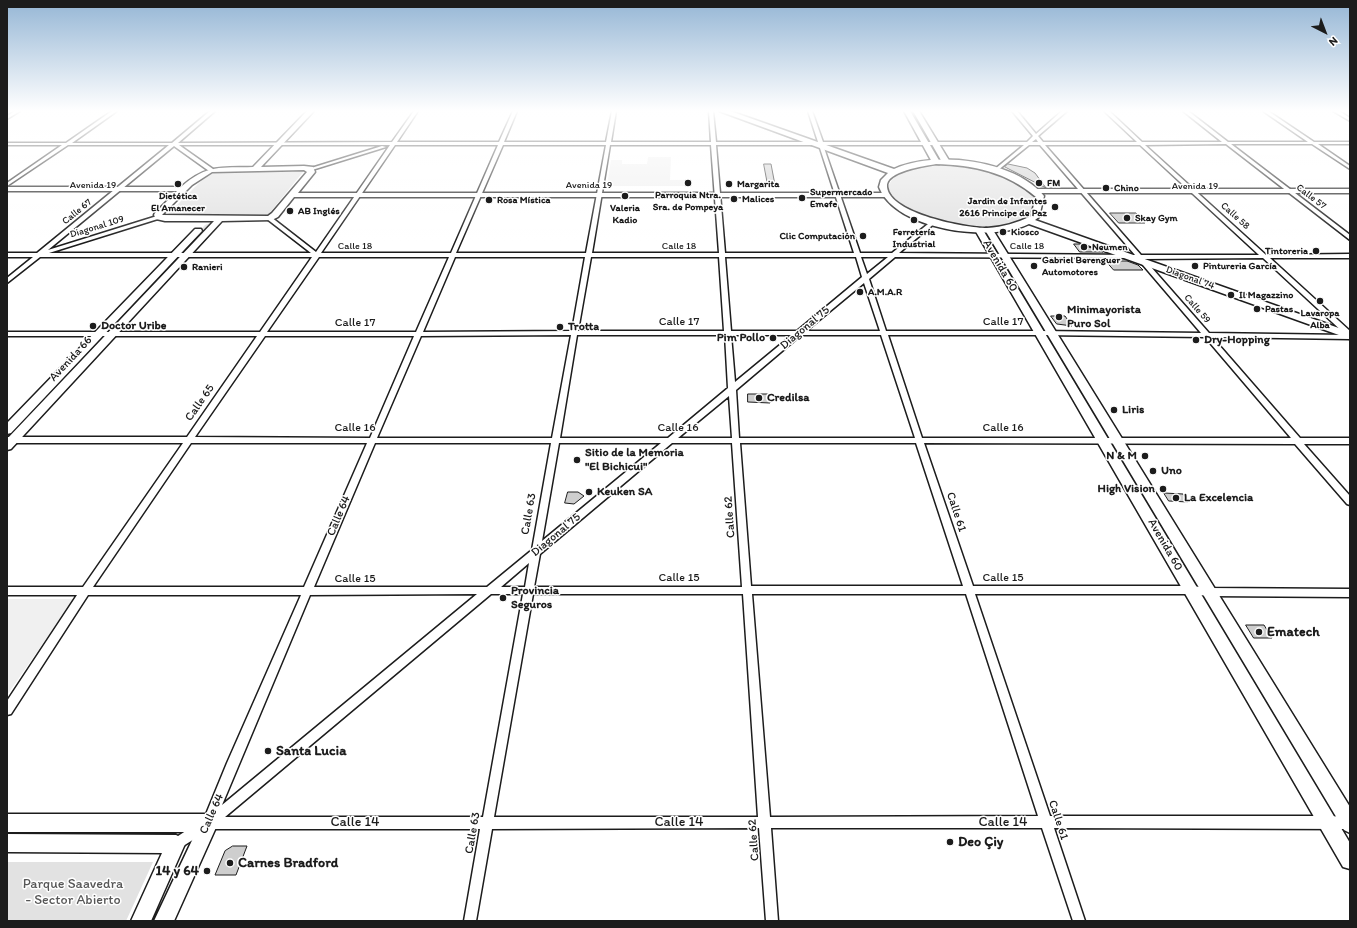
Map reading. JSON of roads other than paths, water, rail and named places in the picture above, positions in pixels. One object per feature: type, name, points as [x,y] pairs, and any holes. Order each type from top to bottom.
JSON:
[{"type":"main road","points":[[255,169],[269,154]]},
{"type":"main road","points":[[266,169],[280,154]]},
{"type":"main road","points":[[851,154],[897,170]]},
{"type":"main road","points":[[931,154],[936,162]]},
{"type":"main road","points":[[941,154],[946,162]]},
{"type":"main road","points":[[946,162],[972,164],[997,170],[1017,179],[1037,194],[1032,219],[984,230],[964,229],[933,222],[914,215],[898,206],[885,192],[884,182],[897,170],[916,164],[946,162]]},
{"type":"main road","points":[[310,169],[311,172],[295,192],[275,215],[269,218],[219,220],[165,219],[159,217],[158,215],[201,174],[211,170],[310,169]]},
{"type":"main road","name":"Avenida 19","points":[[7,189],[119,189],[181,192]]},
{"type":"main road","name":"Avenida 19","points":[[1196,194],[1350,191]]},
{"type":"main road","name":"Avenida 19","points":[[7,195],[112,195],[181,192]]},
{"type":"main road","name":"Avenida 19","points":[[295,192],[885,192]]},
{"type":"main road","name":"Avenida 19","points":[[1037,194],[1350,196]]},
{"type":"main road","name":"Diagonal 74","points":[[1032,219],[1350,336]]},
{"type":"main road","name":"Avenida 66","points":[[7,430],[208,220]]},
{"type":"main road","name":"Avenida 66","points":[[9,442],[219,220]]},
{"type":"main road","name":"Avenida 60","points":[[984,230],[994,255],[1040,333],[1209,592],[1350,823]]},
{"type":"main road","name":"Avenida 60","points":[[984,230],[1004,255],[1052,335],[1191,590],[1350,860]]},
{"type":"main road","name":"Diagonal 74","points":[[1138,257],[1345,326]]},
{"type":"main road","name":"Calle 14","points":[[7,823],[209,823]]},
{"type":"main road","name":"Calle 64","points":[[164,921],[209,823]]},
{"type":"main road","points":[[7,843],[176,844],[141,921]]},
{"type":"street","points":[[7,185],[52,154]]},
{"type":"street","name":"Calle 67","points":[[7,281],[161,154]]},
{"type":"street","points":[[189,154],[211,170]]},
{"type":"street","points":[[310,169],[359,154]]},
{"type":"street","name":"Calle 65","points":[[7,710],[85,591],[387,154]]},
{"type":"street","name":"Calle 64","points":[[209,823],[307,591],[496,154]]},
{"type":"street","name":"Calle 63","points":[[470,921],[529,590],[534,553],[606,154]]},
{"type":"street","name":"Calle 62","points":[[715,154],[772,921]]},
{"type":"street","name":"Calle 61","points":[[824,154],[1079,921]]},
{"type":"street","points":[[997,170],[1015,154]]},
{"type":"street","name":"Calle 59","points":[[1051,154],[1350,502]]},
{"type":"street","name":"Calle 58","points":[[1153,154],[1264,256],[1345,326],[1350,336]]},
{"type":"street","name":"Calle 57","points":[[1242,154],[1350,238]]},
{"type":"street","points":[[1330,154],[1350,168]]},
{"type":"street","name":"Diagonal 109","points":[[39,255],[159,217]]},
{"type":"street","points":[[269,218],[317,255]]},
{"type":"street","name":"Diagonal 75","points":[[176,844],[209,823],[933,222]]},
{"type":"street","name":"Calle 18","points":[[7,255],[1350,256]]},
{"type":"street","name":"Calle 17","points":[[7,334],[1040,333],[1052,335],[1350,336]]},
{"type":"street","name":"Calle 16","points":[[9,442],[189,440],[1350,441]]},
{"type":"street","name":"Calle 15","points":[[7,591],[1191,590],[1209,592],[1350,593]]},
{"type":"street","name":"Calle 14","points":[[209,823],[1350,823]]},
{"type":"place","name":"Parroquia Ntra. Sra. de Pompeya","points":[[688,183]]},
{"type":"place","name":"FM","points":[[1039,183]]},
{"type":"place","name":"Dietética El Amanecer","points":[[178,184]]},
{"type":"place","name":"Margarita","points":[[729,184]]},
{"type":"place","name":"Chino","points":[[1106,188]]},
{"type":"place","name":"Valeria Kadio","points":[[625,196]]},
{"type":"place","name":"Supermercado Emefe","points":[[802,198]]},
{"type":"place","name":"Malices","points":[[734,199]]},
{"type":"place","name":"Rosa Mística","points":[[489,200]]},
{"type":"place","name":"Jardin de Infantes 2616 Principe de Paz","points":[[1055,207]]},
{"type":"place","name":"AB Inglés","points":[[290,211]]},
{"type":"place","name":"Skay Gym","points":[[1127,218]]},
{"type":"place","name":"Ferretería Industrial","points":[[914,220]]},
{"type":"place","name":"Kiosco","points":[[1003,232]]},
{"type":"place","name":"Clic Computación","points":[[863,236]]},
{"type":"place","name":"Neumen","points":[[1084,247]]},
{"type":"place","name":"Tintoreria","points":[[1316,251]]},
{"type":"place","name":"Gabriel Berenguer Automotores","points":[[1034,266]]},
{"type":"place","name":"Pintureria García","points":[[1195,266]]},
{"type":"place","name":"Ranieri","points":[[184,267]]},
{"type":"place","name":"A.M.A.R","points":[[860,292]]},
{"type":"place","name":"Il Magazzino","points":[[1231,295]]},
{"type":"place","name":"Lavaropa Alba","points":[[1320,301]]},
{"type":"place","name":"Pastas","points":[[1257,309]]},
{"type":"place","name":"Minimayorista Puro Sol","points":[[1059,317]]},
{"type":"place","name":"Doctor Uribe","points":[[93,326]]},
{"type":"place","name":"Trotta","points":[[560,327]]},
{"type":"place","name":"Pim Pollo","points":[[773,338]]},
{"type":"place","name":"Dry-Hopping","points":[[1196,340]]},
{"type":"place","name":"Credilsa","points":[[759,398]]},
{"type":"place","name":"Liris","points":[[1114,410]]},
{"type":"place","name":"N & M","points":[[1145,456]]},
{"type":"place","name":"Sitio de la Memoria \"El Bichicui\"","points":[[577,460]]},
{"type":"place","name":"Uno","points":[[1153,471]]},
{"type":"place","name":"High Vision","points":[[1163,489]]},
{"type":"place","name":"Keuken SA","points":[[589,492]]},
{"type":"place","name":"La Excelencia","points":[[1176,498]]},
{"type":"place","name":"Provincia Seguros","points":[[503,598]]},
{"type":"place","name":"Ematech","points":[[1259,632]]},
{"type":"place","name":"Santa Lucia","points":[[268,751]]},
{"type":"place","name":"Deo Çiy","points":[[950,842]]},
{"type":"place","name":"Carnes Bradford","points":[[230,863]]},
{"type":"place","name":"14 y 64","points":[[207,871]]},
{"type":"park label","name":"Parque Saavedra - Sector Abierto","points":[[73,892]]}]
